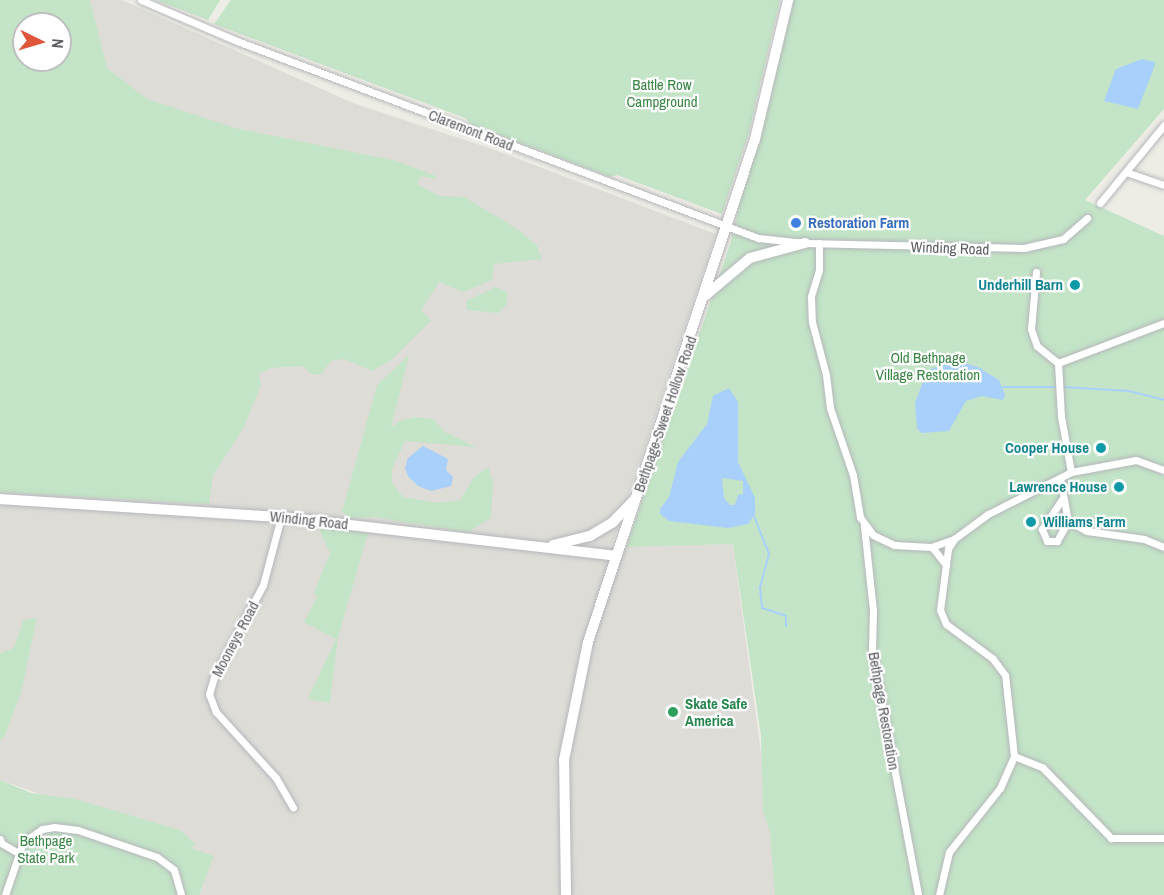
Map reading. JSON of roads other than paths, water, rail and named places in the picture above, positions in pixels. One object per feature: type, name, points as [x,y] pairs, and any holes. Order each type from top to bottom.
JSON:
[{"type":"main road","name":"Bethpage-Sweet Hollow Road","points":[[566,895],[566,739],[588,642],[755,140],[788,0]]},
{"type":"main road","points":[[704,298],[750,258],[805,243]]},
{"type":"main road","points":[[544,547],[590,536],[612,523],[636,498]]},
{"type":"main road","name":"Winding Road","points":[[0,499],[281,517],[617,556]]},
{"type":"street","name":"Claremont Road","points":[[141,0],[237,41],[726,227],[758,238],[805,243]]},
{"type":"street","points":[[1100,203],[1164,125]]},
{"type":"street","points":[[1126,171],[1164,185]]},
{"type":"street","name":"Winding Road","points":[[805,243],[1024,248],[1063,238],[1087,218]]},
{"type":"street","name":"Bethpage Restoration","points":[[819,243],[819,270],[811,297],[812,322],[826,375],[830,408],[853,475],[864,526],[873,610],[872,651],[918,895]]},
{"type":"street","points":[[1036,272],[1033,338],[1042,352],[1058,363]]},
{"type":"street","points":[[1058,363],[1164,323]]},
{"type":"street","points":[[1058,363],[1058,386],[1071,472]]},
{"type":"street","points":[[864,526],[873,535],[894,545],[932,547],[954,538],[988,514],[1071,472],[1136,460],[1164,470]]},
{"type":"street","points":[[1060,478],[1062,499],[1068,521],[1057,541],[1043,539],[1042,529],[1062,499]]},
{"type":"street","name":"Mooneys Road","points":[[281,517],[263,585],[214,677],[209,694],[216,712],[276,778],[293,807]]},
{"type":"street","points":[[1068,521],[1087,531],[1144,539],[1164,547]]},
{"type":"street","points":[[939,895],[949,852],[1000,788],[1014,756],[1005,675],[992,658],[946,624],[940,610],[948,549],[954,538]]},
{"type":"street","points":[[932,547],[946,565]]},
{"type":"street","points":[[1014,756],[1043,768],[1111,838],[1164,838]]},
{"type":"street","points":[[5,895],[18,853],[24,842],[42,829],[78,830],[157,857],[174,870],[180,895]]},
{"type":"street","points":[[0,838],[1,843],[18,853]]},
{"type":"water","points":[[1142,59],[1154,62],[1155,65],[1138,109],[1104,101],[1116,69]]},
{"type":"water","points":[[954,360],[978,367],[999,380],[1005,395],[1003,400],[982,396],[966,401],[949,431],[922,433],[917,429],[915,403],[927,371]]},
{"type":"water","points":[[729,388],[738,402],[738,462],[755,498],[755,514],[748,524],[728,528],[669,521],[660,514],[660,509],[669,497],[678,462],[707,424],[713,396]],"holes":[[[722,478],[743,481],[743,494],[738,495],[735,505],[730,505],[724,498]]]},
{"type":"water","points":[[423,446],[448,459],[446,470],[453,477],[451,486],[431,491],[418,486],[408,476],[405,468],[408,458]]},
{"type":"waterway","points":[[1003,387],[1057,387]]},
{"type":"waterway","points":[[1063,387],[1129,391],[1164,400]]},
{"type":"waterway","points":[[754,516],[769,554],[760,588],[762,608],[786,616],[786,626]]},
{"type":"place","name":"Restoration Farm","points":[[796,223]]},
{"type":"place","name":"Underhill Barn","points":[[1075,285]]},
{"type":"place","name":"Cooper House","points":[[1101,448]]},
{"type":"place","name":"Lawrence House","points":[[1119,487]]},
{"type":"place","name":"Williams Farm","points":[[1031,522]]},
{"type":"place","name":"Skate Safe America","points":[[673,712]]},
{"type":"park label","name":"Battle Row Campground","points":[[662,92]]},
{"type":"park label","name":"Old Bethpage Village Restoration","points":[[928,366]]},
{"type":"park label","name":"Bethpage State Park","points":[[46,848]]}]
